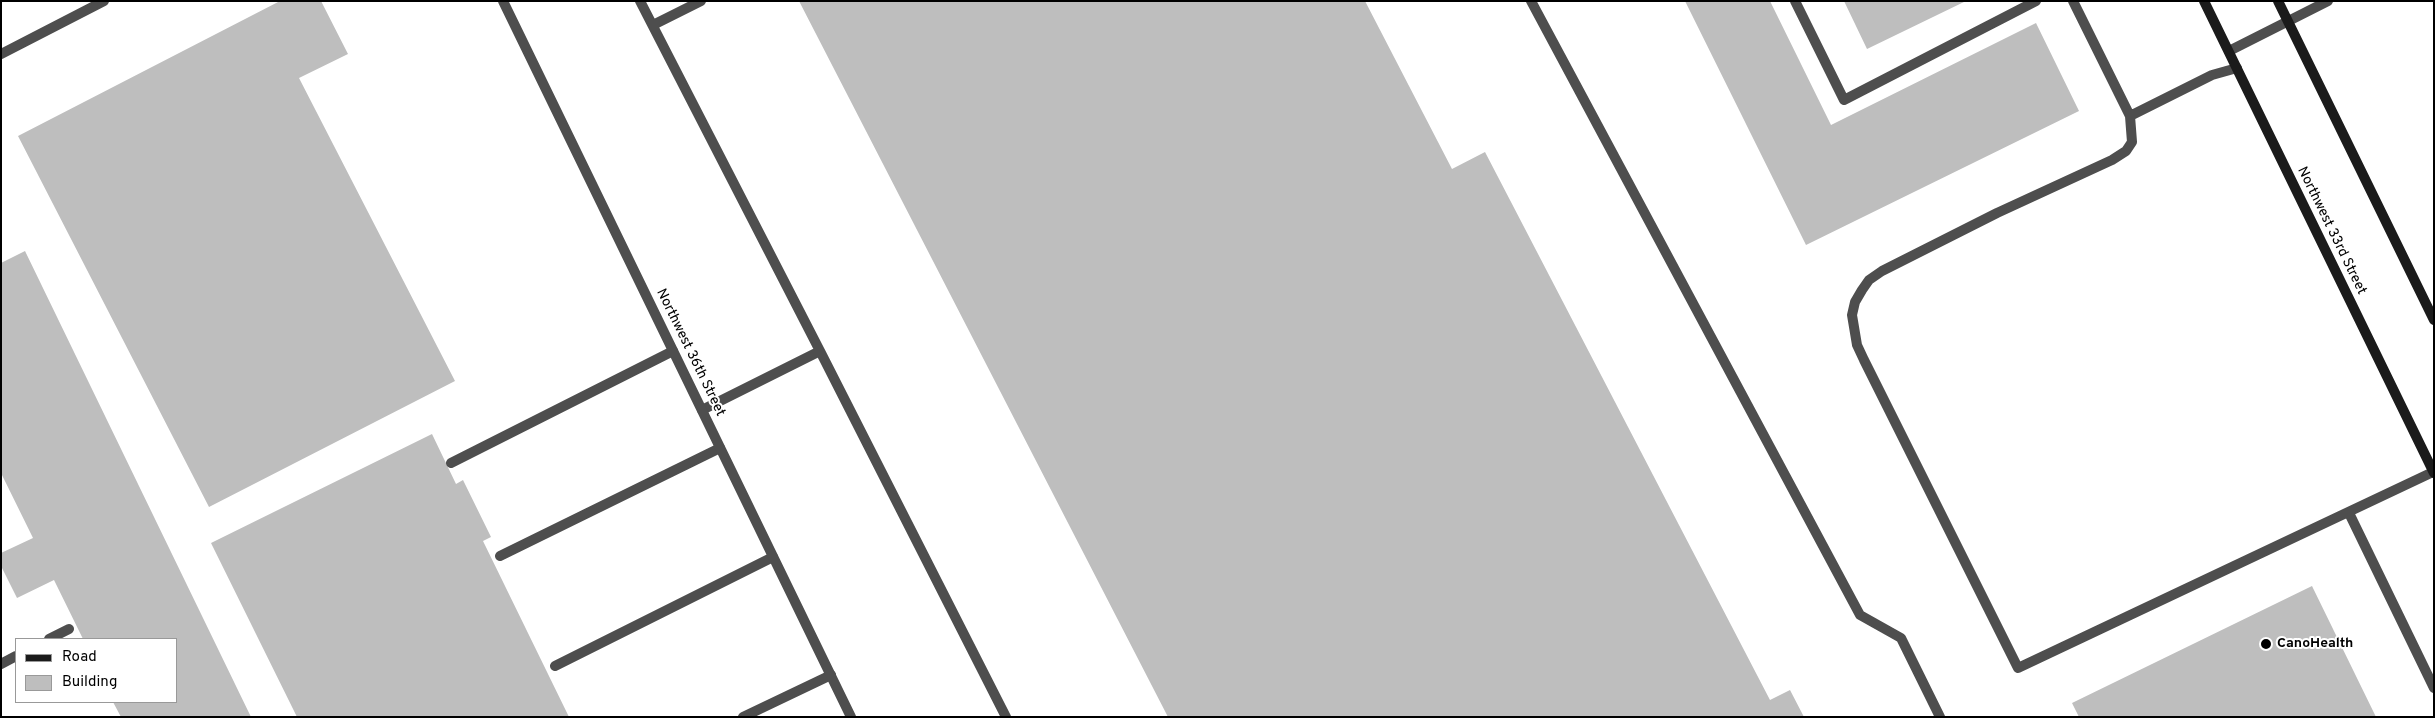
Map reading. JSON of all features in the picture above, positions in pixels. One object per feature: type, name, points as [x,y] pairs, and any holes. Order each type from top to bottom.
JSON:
[{"type":"street","points":[[1,54],[104,1]]},
{"type":"street","name":"Northwest 36th Street","points":[[503,1],[851,717]]},
{"type":"street","points":[[640,1],[1006,717]]},
{"type":"street","points":[[652,25],[701,1]]},
{"type":"street","points":[[1532,1],[1860,615],[1901,638],[1940,717]]},
{"type":"street","points":[[1796,1],[1844,100],[2036,1]]},
{"type":"street","points":[[2073,1],[2130,116],[2132,142],[2126,151],[2112,160],[1997,213],[1882,271],[1869,280],[1862,290],[1855,302],[1852,315],[1857,345],[1864,360],[2018,668],[2433,472]]},
{"type":"street","name":"Northwest 33rd Street","points":[[2204,1],[2433,472]]},
{"type":"street","points":[[2278,1],[2434,320]]},
{"type":"street","points":[[2229,51],[2328,1]]},
{"type":"street","points":[[2130,116],[2212,75],[2236,68]]},
{"type":"street","points":[[451,463],[673,351]]},
{"type":"street","points":[[702,410],[820,351]]},
{"type":"street","points":[[500,556],[720,448]]},
{"type":"street","points":[[2349,513],[2434,688]]},
{"type":"street","points":[[555,666],[773,557]]},
{"type":"street","points":[[51,638],[69,629]]},
{"type":"street","points":[[1,664],[15,657]]},
{"type":"street","points":[[744,717],[831,675]]},
{"type":"building","points":[[280,1],[321,1],[348,54],[299,78],[455,381],[209,507],[18,136]]},
{"type":"building","points":[[799,1],[1365,1],[1452,169],[1485,152],[1770,700],[1790,690],[1804,717],[1168,717]]},
{"type":"building","points":[[1685,1],[1770,1],[1831,125],[2036,23],[2079,111],[1806,245]]},
{"type":"building","points":[[1844,1],[1966,1],[1867,49]]},
{"type":"building","points":[[25,251],[251,717],[121,717],[114,703],[178,703],[178,638],[83,638],[54,580],[17,598],[1,566],[1,553],[33,538],[1,473],[1,263]]},
{"type":"building","points":[[432,434],[456,484],[463,480],[491,537],[483,541],[569,717],[297,717],[211,543]]},
{"type":"building","name":"CanoHealth","points":[[2312,586],[2376,717],[2079,717],[2072,703]]},
{"type":"place","name":"CanoHealth","points":[[2266,644]]}]
